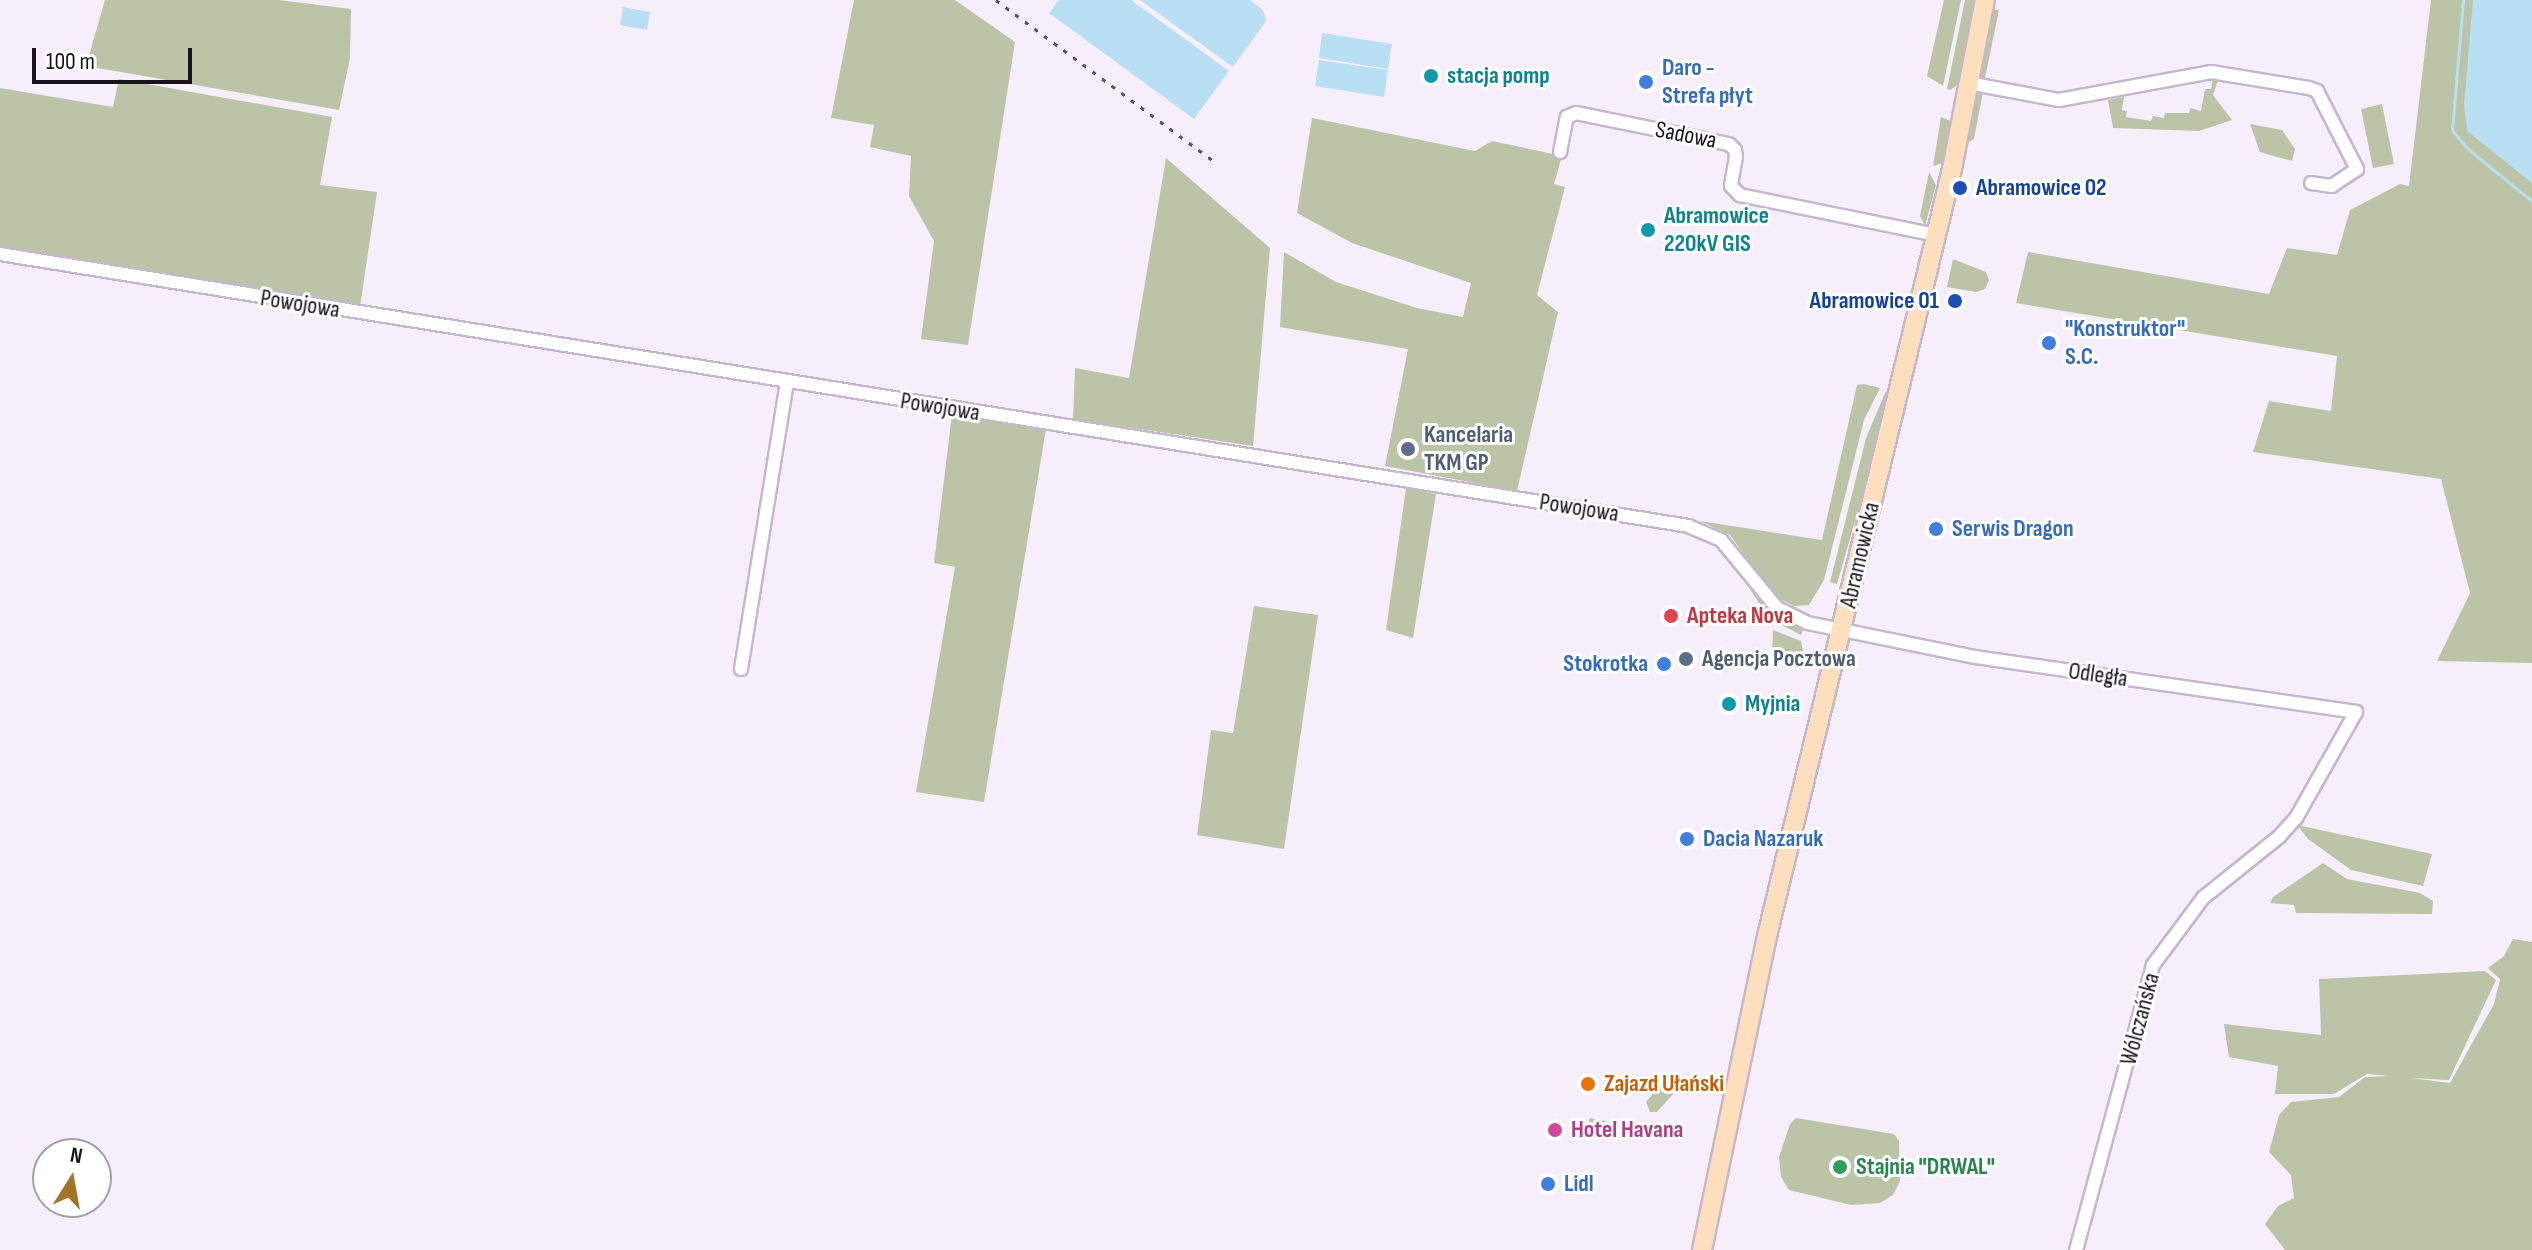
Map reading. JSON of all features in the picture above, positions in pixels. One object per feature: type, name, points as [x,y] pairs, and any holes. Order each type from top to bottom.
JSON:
[{"type":"main road","name":"Abramowicka","points":[[1702,1250],[1764,946],[1936,235],[1985,0]]},
{"type":"street","points":[[1968,83],[2059,100],[2211,72],[2317,91],[2357,169],[2332,186],[2311,183]]},
{"type":"street","name":"Sadowa","points":[[1560,152],[1567,117],[1576,113],[1729,144],[1735,150],[1736,157],[1731,186],[1740,195],[1936,235]]},
{"type":"street","name":"Powojowa","points":[[0,254],[1694,527],[1726,544],[1777,608],[1799,620],[1841,631]]},
{"type":"street","points":[[741,669],[787,382]]},
{"type":"street","name":"Odległa","points":[[1841,631],[1975,657],[2356,712]]},
{"type":"street","name":"Wólczańska","points":[[2076,1250],[2153,965],[2203,898],[2280,836],[2296,818],[2356,712]]},
{"type":"green space","points":[[105,0],[279,0],[351,9],[350,58],[339,110],[86,66]]},
{"type":"green space","points":[[854,0],[955,0],[1015,42],[968,345],[921,339],[934,241],[909,196],[911,156],[870,147],[874,125],[831,118]]},
{"type":"green space","points":[[1944,0],[1961,0],[1943,86],[1927,76]]},
{"type":"green space","points":[[1965,0],[1976,0],[1958,85],[1950,90],[1947,89]]},
{"type":"green space","points":[[2431,0],[2532,0],[2532,663],[2437,661],[2470,593],[2441,479],[2253,452],[2269,401],[2331,411],[2337,356],[2016,303],[2028,252],[2269,294],[2287,248],[2337,255],[2350,210],[2400,184],[2409,186]]},
{"type":"green space","points":[[1992,10],[1999,10],[1984,83],[1979,77]]},
{"type":"green space","points":[[119,79],[332,117],[320,185],[377,192],[360,307],[0,246],[0,88],[113,107]]},
{"type":"green space","points":[[2213,79],[2218,80],[2213,95],[2232,120],[2199,131],[2113,128],[2108,100],[2124,97],[2122,110],[2127,111],[2126,117],[2151,121],[2153,116],[2164,118],[2165,113],[2189,113],[2190,108],[2201,111],[2205,89],[2211,89]]},
{"type":"green space","points":[[1983,92],[1974,139],[1969,142],[1968,126],[1975,97]]},
{"type":"green space","points":[[2382,104],[2394,164],[2373,168],[2361,109]]},
{"type":"green space","points":[[1941,117],[1951,121],[1943,163],[1933,166]]},
{"type":"green space","points":[[1312,118],[1475,151],[1492,141],[1562,156],[1554,184],[1565,187],[1537,295],[1558,312],[1517,491],[1385,466],[1408,349],[1280,327],[1284,252],[1336,282],[1417,308],[1463,317],[1471,283],[1352,243],[1297,213]]},
{"type":"green space","points":[[2250,124],[2282,130],[2295,149],[2292,161],[2260,152]]},
{"type":"green space","points":[[1166,158],[1270,248],[1253,446],[1073,419],[1075,368],[1129,378]]},
{"type":"green space","points":[[1929,172],[1936,185],[1925,226],[1920,216]]},
{"type":"green space","points":[[1953,259],[1986,272],[1989,280],[1985,289],[1976,292],[1947,287]]},
{"type":"green space","points":[[1857,385],[1880,388],[1864,420],[1824,580],[1809,605],[1793,606],[1772,594],[1730,535],[1700,521],[1822,540]]},
{"type":"green space","points":[[1886,391],[1888,397],[1874,455],[1837,584],[1830,582],[1866,438]]},
{"type":"green space","points":[[952,414],[1046,429],[984,802],[916,792],[955,567],[934,563]]},
{"type":"green space","points":[[1406,488],[1436,494],[1413,638],[1386,630]]},
{"type":"green space","points":[[1741,576],[1771,614],[1803,630],[1801,635],[1770,619]]},
{"type":"green space","points":[[1254,606],[1318,615],[1284,849],[1197,835],[1211,730],[1233,733]]},
{"type":"green space","points":[[1773,630],[1801,641],[1803,651],[1772,653]]},
{"type":"green space","points":[[2297,825],[2432,854],[2423,886],[2351,870],[2308,839]]},
{"type":"green space","points":[[2323,863],[2347,879],[2420,893],[2433,901],[2432,914],[2296,913],[2294,905],[2270,903],[2273,897]]},
{"type":"green space","points":[[2513,939],[2532,942],[2532,1250],[2285,1250],[2265,1224],[2278,1206],[2294,1198],[2291,1175],[2269,1152],[2279,1115],[2291,1102],[2339,1097],[2365,1077],[2390,1076],[2367,1074],[2334,1094],[2275,1094],[2278,1066],[2229,1057],[2224,1024],[2321,1035],[2319,979],[2485,971],[2496,980],[2449,1080],[2411,1078],[2450,1083],[2494,1004],[2500,979],[2488,968],[2504,956]]},
{"type":"green space","points":[[1669,1082],[1674,1086],[1674,1093],[1657,1112],[1650,1112],[1646,1102],[1661,1084]]},
{"type":"green space","points":[[1590,1118],[1606,1121],[1601,1135],[1585,1133]]},
{"type":"green space","name":"Stajnia \"DRWAL\"","points":[[1796,1118],[1894,1134],[1899,1141],[1900,1181],[1893,1195],[1880,1203],[1851,1205],[1789,1190],[1781,1177],[1779,1157],[1790,1124]]},
{"type":"water","points":[[1059,0],[1131,0],[1229,71],[1194,119],[1049,13]]},
{"type":"water","points":[[1140,0],[1250,0],[1263,10],[1266,21],[1233,67]]},
{"type":"water","points":[[2473,0],[2532,0],[2532,183],[2467,131],[2464,105]]},
{"type":"water","points":[[623,7],[650,12],[647,30],[620,25]]},
{"type":"water","points":[[1322,33],[1392,44],[1388,69],[1319,58]]},
{"type":"water","points":[[1319,60],[1388,70],[1384,97],[1315,86]]},
{"type":"waterway","points":[[2463,0],[2452,130],[2468,149],[2532,201]]},
{"type":"railway","points":[[996,0],[1215,162]]},
{"type":"place","name":"stacja pomp","points":[[1431,76]]},
{"type":"place","name":"Daro - Strefa płyt","points":[[1646,82]]},
{"type":"place","name":"Abramowice 02","points":[[1960,188]]},
{"type":"place","name":"Abramowice 220kV GIS","points":[[1648,230]]},
{"type":"place","name":"Abramowice 01","points":[[1955,301]]},
{"type":"place","name":"\"Konstruktor\" S.C.","points":[[2049,343]]},
{"type":"place","name":"Kancelaria TKM GP","points":[[1408,449]]},
{"type":"place","name":"Serwis Dragon","points":[[1936,529]]},
{"type":"place","name":"Apteka Nova","points":[[1671,616]]},
{"type":"place","name":"Agencja Pocztowa","points":[[1686,659]]},
{"type":"place","name":"Stokrotka","points":[[1664,664]]},
{"type":"place","name":"Myjnia","points":[[1729,704]]},
{"type":"place","name":"Dacia Nazaruk","points":[[1687,839]]},
{"type":"place","name":"Zajazd Ułański","points":[[1588,1084]]},
{"type":"place","name":"Hotel Havana","points":[[1555,1130]]},
{"type":"place","name":"Stajnia \"DRWAL\"","points":[[1840,1167]]},
{"type":"place","name":"Lidl","points":[[1548,1184]]}]
